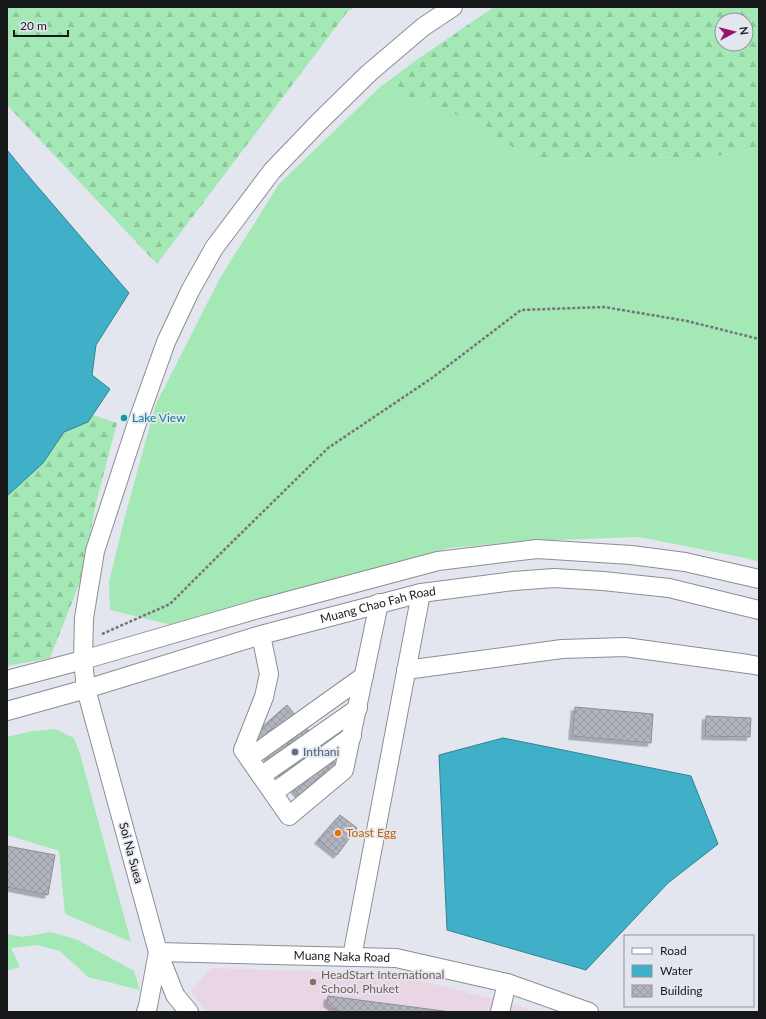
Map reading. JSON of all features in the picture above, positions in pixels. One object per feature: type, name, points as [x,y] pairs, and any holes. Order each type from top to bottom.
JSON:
[{"type":"street","name":"Soi Na Suea","points":[[188,1012],[175,995],[158,952],[86,689],[83,660],[84,618],[95,552],[136,426],[166,342],[190,291],[214,248],[272,171],[319,122],[369,72],[423,27],[453,7]]},
{"type":"street","name":"Muang Chao Fah Road","points":[[7,680],[83,660],[258,609],[445,560],[537,549],[631,555],[685,562],[759,579]]},
{"type":"street","name":"Muang Chao Fah Road","points":[[7,711],[86,689],[261,635],[421,593],[514,581],[554,578],[603,581],[669,588],[759,610]]},
{"type":"street","points":[[352,957],[421,593]]},
{"type":"street","points":[[261,635],[269,674],[264,697],[243,750],[289,816],[344,770],[379,603]]},
{"type":"street","points":[[406,670],[562,649],[625,647],[759,666]]},
{"type":"street","points":[[249,758],[364,676]]},
{"type":"street","points":[[261,776],[358,708]]},
{"type":"street","points":[[273,793],[352,736]]},
{"type":"street","points":[[146,1012],[158,952]]},
{"type":"street","name":"Muang Naka Road","points":[[158,952],[396,958],[507,983],[589,1012]]},
{"type":"street","points":[[500,1012],[507,983]]},
{"type":"path","points":[[83,642],[170,604],[228,545],[328,448],[432,378],[521,310],[604,307],[687,321],[759,339]]},
{"type":"shaded area","name":"HeadStart International School, Phuket","points":[[211,968],[395,974],[516,1005],[536,1012],[207,1012],[191,991]]},
{"type":"green space","points":[[7,7],[356,7],[348,11],[157,264],[7,105]]},
{"type":"green space","points":[[494,7],[759,7],[759,148],[711,157],[533,159],[447,109],[379,88],[415,61]]},
{"type":"green space","points":[[379,88],[447,109],[533,159],[711,157],[759,148],[759,562],[746,558],[639,537],[528,541],[449,548],[172,625],[110,610],[109,582],[125,516],[156,404],[220,278],[279,184]]},
{"type":"green space","points":[[93,415],[117,423],[96,503],[82,577],[50,658],[7,666],[7,496],[43,463],[64,432],[88,422]]},
{"type":"green space","points":[[55,729],[74,738],[80,754],[131,942],[65,914],[59,851],[7,835],[7,737],[33,731]]},
{"type":"green space","points":[[51,932],[78,940],[134,971],[140,990],[88,977],[60,951],[37,945],[11,948],[20,967],[7,971],[7,934],[22,937]]},
{"type":"water","points":[[7,150],[129,293],[96,345],[92,375],[110,389],[88,422],[64,432],[43,463],[7,496]]},
{"type":"water","points":[[503,738],[691,776],[718,844],[668,883],[586,970],[447,930],[439,755]]},
{"type":"building","name":"Inthani","points":[[287,705],[339,767],[301,797],[251,737]]},
{"type":"building","points":[[575,707],[653,714],[651,743],[572,736]]},
{"type":"building","points":[[706,716],[751,718],[750,737],[705,736]]},
{"type":"building","points":[[340,815],[357,828],[337,855],[318,840]]},
{"type":"building","points":[[7,846],[55,855],[48,895],[7,887]]},
{"type":"building","points":[[328,996],[451,1012],[339,1012],[327,1003]]},
{"type":"place","name":"Lake View","points":[[124,418]]},
{"type":"place","name":"Inthani","points":[[295,752]]},
{"type":"place","name":"Toast Egg","points":[[338,833]]},
{"type":"place","name":"HeadStart International School, Phuket","points":[[313,982]]}]
